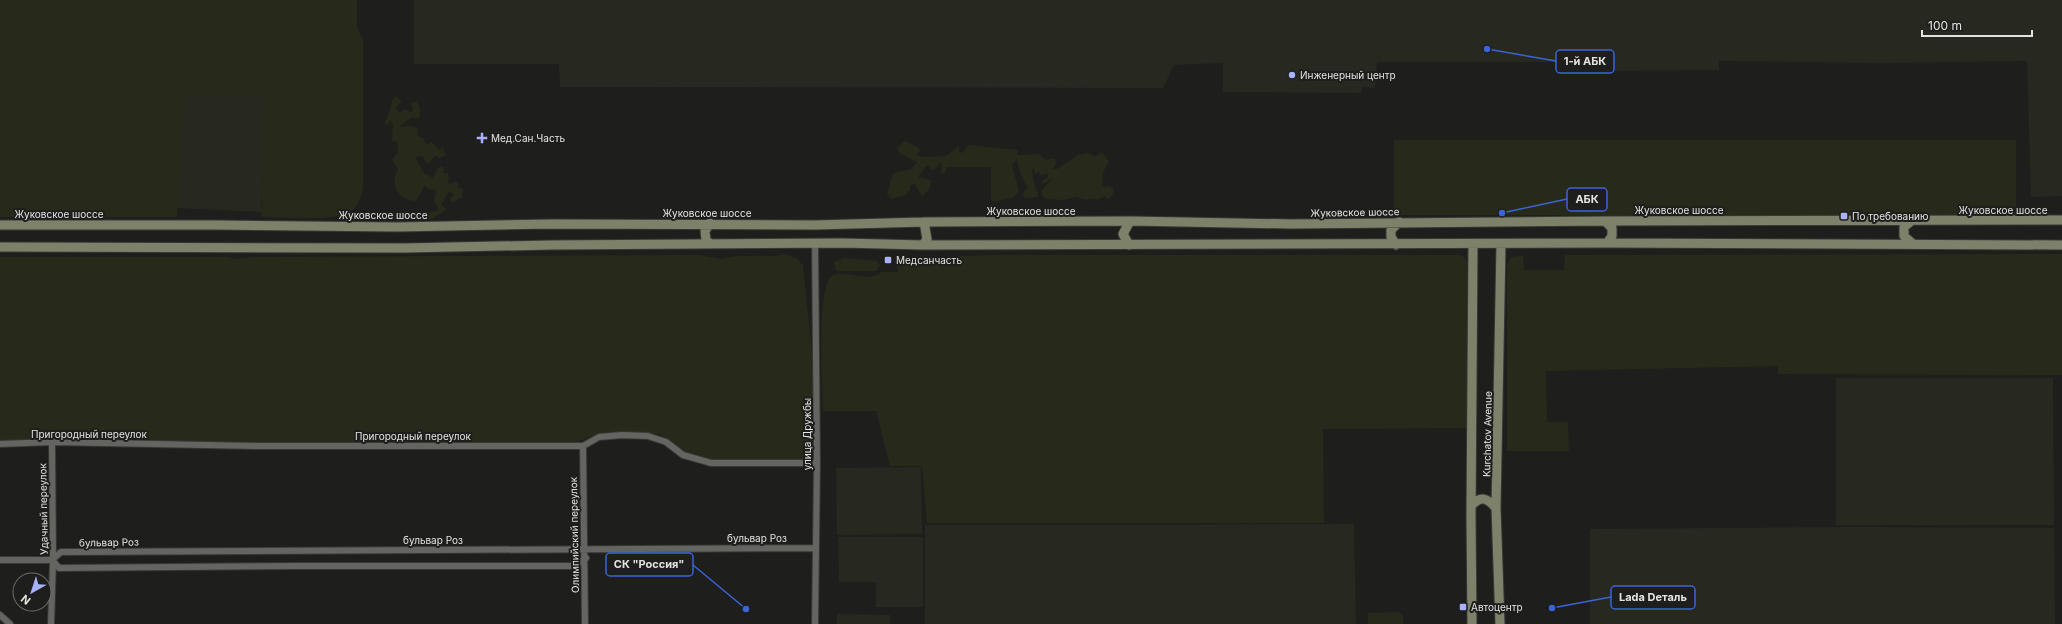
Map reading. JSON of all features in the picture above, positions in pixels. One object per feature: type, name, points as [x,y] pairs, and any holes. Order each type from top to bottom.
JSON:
[{"type":"main road","name":"Жуковское шоссе","points":[[0,225],[397,227],[710,223],[815,225],[924,222],[1130,221],[1291,224],[1399,222],[2062,220]]},
{"type":"main road","points":[[1129,245],[1123,234],[1130,221]]},
{"type":"main road","points":[[1605,221],[1612,228],[1612,236],[1607,243]]},
{"type":"main road","points":[[1911,221],[1904,227],[1904,236],[1913,244]]},
{"type":"main road","points":[[923,245],[927,239],[924,222]]},
{"type":"main road","points":[[1396,245],[1391,237],[1391,230],[1399,222]]},
{"type":"main road","points":[[710,223],[705,230],[706,240],[710,244]]},
{"type":"main road","points":[[0,247],[405,248],[710,244],[1396,245],[1607,243],[2062,245]]},
{"type":"main road","name":"Kurchatov Avenue","points":[[1472,624],[1471,506],[1473,244]]},
{"type":"main road","name":"Kurchatov Avenue","points":[[1500,624],[1496,508],[1501,244]]},
{"type":"main road","points":[[1471,506],[1476,501],[1483,498],[1489,500],[1496,508]]},
{"type":"street","name":"улица Дружбы","points":[[814,624],[817,463],[815,244]]},
{"type":"street","name":"Пригородный переулок","points":[[0,444],[52,442],[256,446],[583,446],[599,437],[622,435],[648,436],[666,442],[683,455],[711,463],[817,463]]},
{"type":"street","name":"Удачный переулок","points":[[51,624],[53,560],[52,442]]},
{"type":"street","name":"Олимпийский переулок","points":[[583,446],[584,548],[586,558],[585,624]]},
{"type":"street","name":"бульвар Роз","points":[[53,560],[61,552],[584,548],[816,548]]},
{"type":"street","points":[[0,560],[53,560],[59,568],[575,566],[586,558]]},
{"type":"street","points":[[0,615],[10,624]]},
{"type":"shaded area","points":[[414,0],[2062,0],[2062,196],[2031,197],[2027,61],[1881,63],[1719,61],[1719,70],[1599,71],[1598,62],[1377,62],[1375,88],[1362,87],[1361,93],[1223,92],[1223,63],[1174,65],[1163,88],[560,87],[559,64],[414,64]]},
{"type":"shaded area","points":[[183,93],[267,98],[261,212],[177,208]]},
{"type":"shaded area","points":[[1836,378],[2053,378],[2054,525],[1836,525]]},
{"type":"shaded area","points":[[921,467],[922,534],[837,535],[836,468]]},
{"type":"shaded area","points":[[1354,524],[1356,624],[925,624],[925,525]]},
{"type":"shaded area","points":[[1856,527],[2054,528],[2055,624],[1590,624],[1590,529]]},
{"type":"shaded area","points":[[838,537],[923,537],[923,607],[876,607],[876,582],[839,582]]},
{"type":"shaded area","points":[[837,614],[890,615],[890,624],[837,624]]},
{"type":"green space","points":[[0,0],[357,0],[357,28],[363,39],[363,186],[358,204],[350,212],[332,217],[261,217],[266,98],[184,94],[177,217],[0,217]]},
{"type":"green space","points":[[395,96],[402,101],[396,107],[399,113],[406,109],[410,113],[413,110],[411,103],[417,101],[420,109],[419,118],[411,118],[400,127],[410,126],[418,128],[417,135],[424,139],[426,145],[432,142],[438,149],[443,148],[445,155],[440,158],[435,156],[428,164],[422,156],[415,157],[424,173],[433,178],[437,169],[441,166],[444,168],[443,173],[448,173],[449,179],[447,183],[452,184],[455,181],[459,184],[458,188],[463,189],[462,197],[452,203],[450,200],[454,194],[449,192],[441,205],[447,209],[431,220],[427,217],[426,213],[439,210],[434,201],[436,190],[429,189],[424,185],[416,201],[404,198],[397,191],[395,186],[395,175],[398,169],[392,160],[398,152],[397,142],[392,141],[393,124],[390,120],[388,125],[384,123]]},
{"type":"green space","points":[[1394,140],[2016,140],[2016,215],[1394,215]]},
{"type":"green space","points":[[905,141],[919,148],[920,152],[916,154],[921,157],[946,156],[959,146],[959,152],[962,153],[968,145],[1018,150],[1017,155],[1038,154],[1046,160],[1055,158],[1056,164],[1053,169],[1057,169],[1078,155],[1088,153],[1095,157],[1102,152],[1109,161],[1103,173],[1102,187],[1110,186],[1114,190],[1112,196],[1108,199],[1105,196],[1097,200],[1094,198],[1085,200],[1076,197],[1063,200],[1046,199],[1042,196],[1042,190],[1053,178],[1043,184],[1041,182],[1048,176],[1047,173],[1041,176],[1039,172],[1035,174],[1035,171],[1032,169],[1038,197],[1024,198],[1023,194],[1029,185],[1026,186],[1018,166],[1017,159],[1012,165],[1019,191],[1014,197],[995,202],[991,200],[991,167],[947,167],[945,174],[941,173],[942,162],[933,170],[929,166],[926,166],[918,177],[931,180],[930,188],[922,197],[915,184],[910,185],[910,190],[905,195],[891,199],[887,194],[893,173],[912,169],[917,162],[899,153],[897,147]]},
{"type":"green space","points":[[784,254],[796,258],[803,265],[813,368],[811,460],[710,460],[687,454],[660,434],[604,432],[570,444],[62,442],[0,447],[0,257],[229,257],[234,259],[254,257],[700,255],[721,259],[735,256],[776,256]]},
{"type":"green space","points":[[2062,254],[2062,375],[1778,374],[1778,366],[1546,371],[1547,422],[1568,422],[1569,451],[1507,451],[1507,265],[1511,257],[1523,255],[1524,270],[1564,270],[1565,255]]},
{"type":"green space","points":[[994,255],[1460,255],[1465,258],[1467,262],[1467,428],[1323,429],[1324,523],[927,523],[922,466],[890,466],[876,411],[823,411],[821,338],[824,297],[827,282],[833,275],[838,274],[871,276],[881,272],[898,272],[896,260],[898,258]]},
{"type":"green space","points":[[844,258],[877,261],[880,265],[876,271],[836,271],[834,262]]},
{"type":"green space","points":[[1399,612],[1403,616],[1403,624],[1368,624],[1368,613]]},
{"type":"place","name":"1-й АБК","points":[[1487,49]]},
{"type":"place","name":"Инженерный центр","points":[[1292,75]]},
{"type":"place","name":"Мед.Сан.Часть","points":[[482,138]]},
{"type":"place","name":"АБК","points":[[1502,213]]},
{"type":"place","name":"По требованию","points":[[1844,216]]},
{"type":"place","name":"Медсанчасть","points":[[888,260]]},
{"type":"place","name":"Автоцентр","points":[[1463,607]]},
{"type":"place","name":"Lada Dеталь","points":[[1552,608]]},
{"type":"place","name":"СК \"Россия\"","points":[[746,609]]}]
